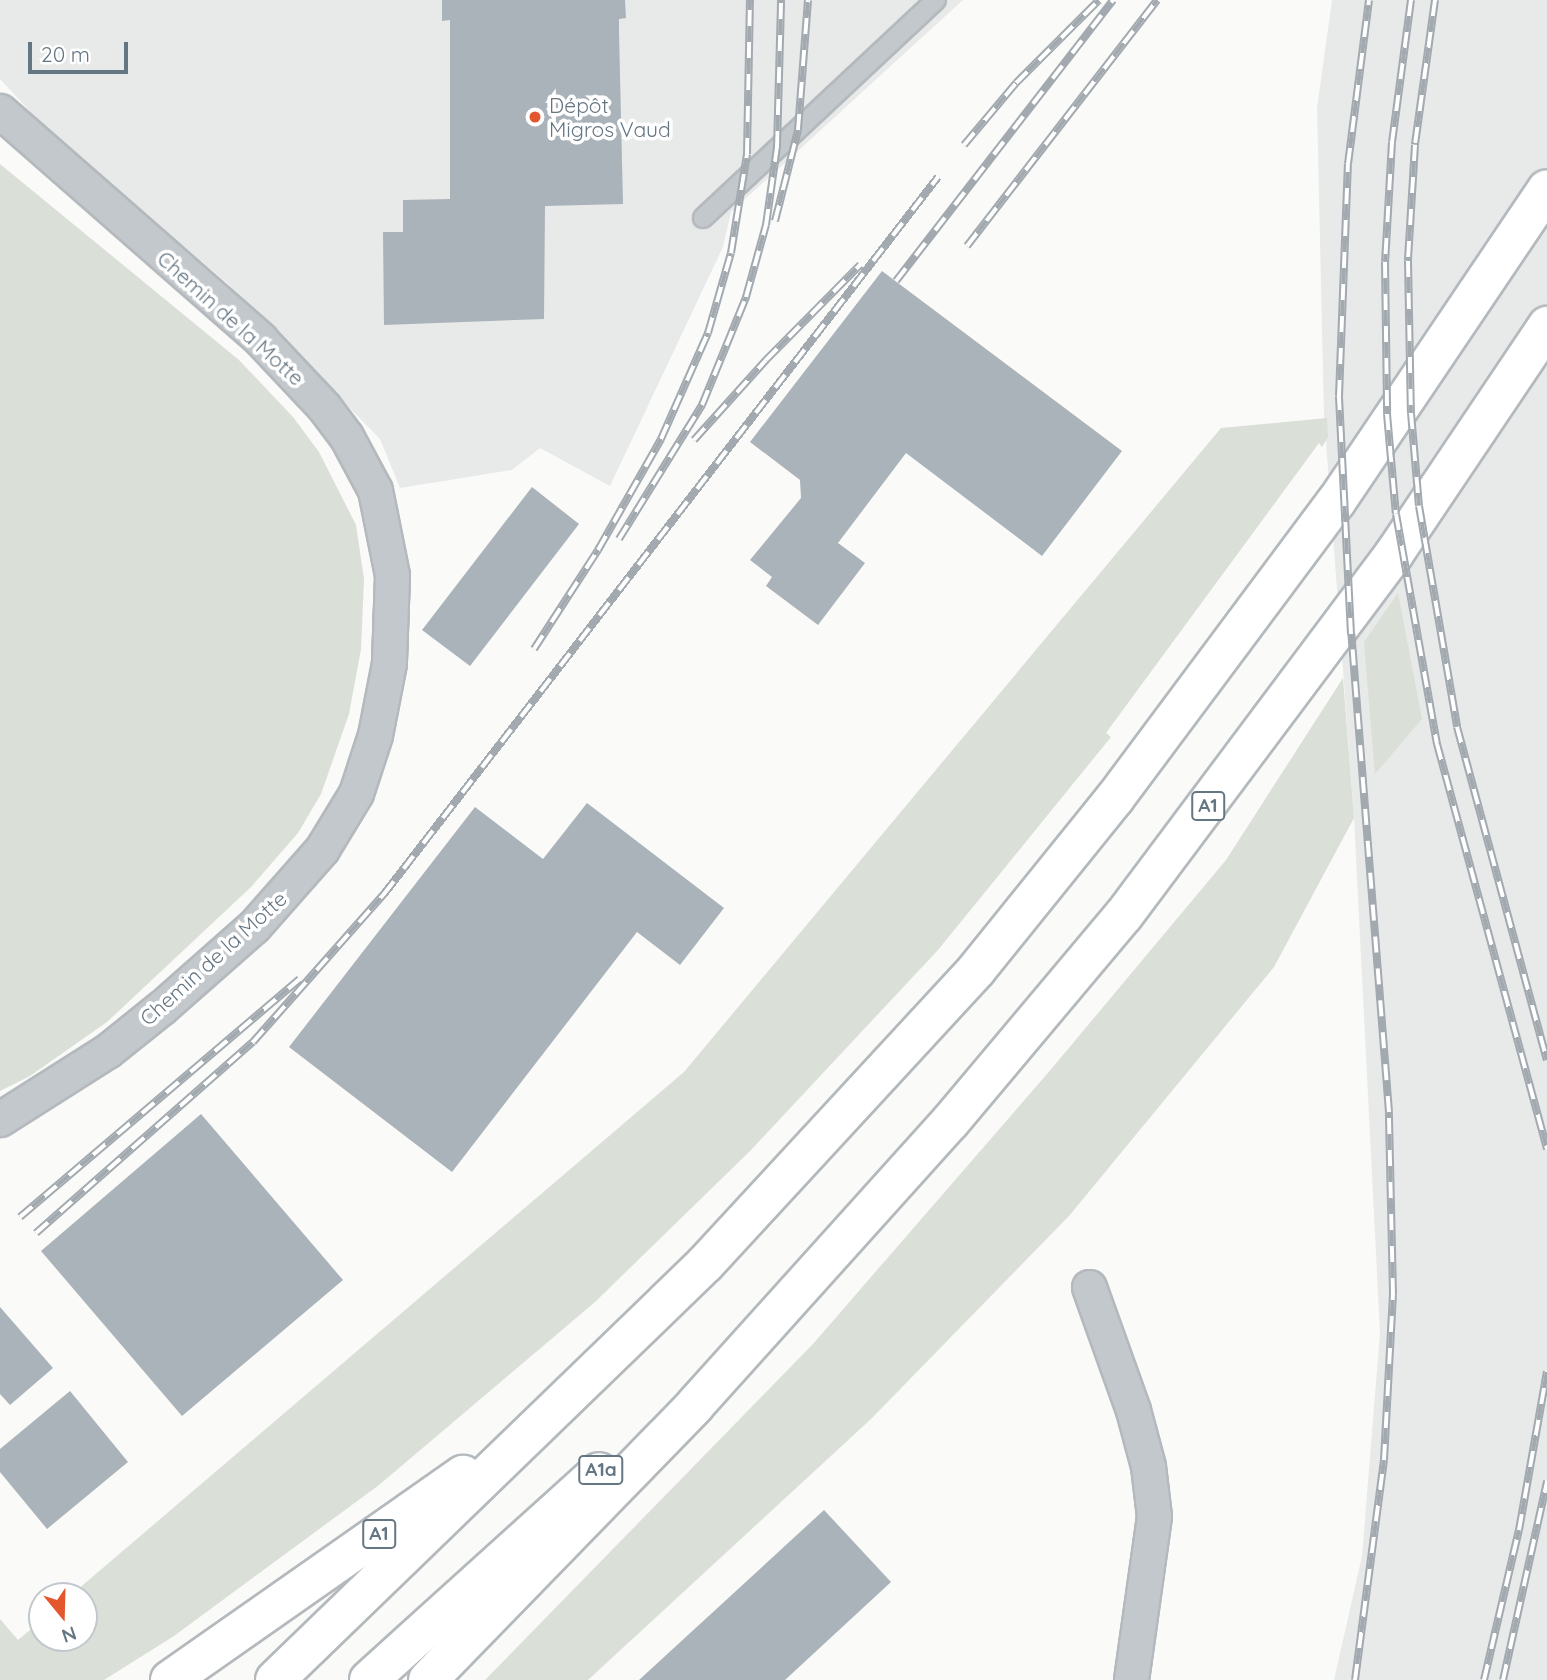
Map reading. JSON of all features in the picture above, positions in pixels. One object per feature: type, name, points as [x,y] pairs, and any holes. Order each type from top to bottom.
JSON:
[{"type":"highway","name":"A1","points":[[170,1680],[485,1459],[584,1382],[705,1264],[887,1072],[1055,874],[1336,502],[1547,189]]},
{"type":"highway","name":"A1","points":[[428,1680],[615,1490],[830,1256],[1048,1005],[1194,825],[1394,554],[1547,326]]},
{"type":"highway","name":"A1a","points":[[369,1680],[830,1256]]},
{"type":"highway","points":[[275,1680],[584,1382]]},
{"type":"street","name":"Chemin de la Motte","points":[[0,111],[260,339],[324,407],[346,436],[375,490],[392,575],[389,663],[375,735],[356,793],[322,849],[254,926],[162,1007],[107,1051],[0,1119]]},
{"type":"street","points":[[1089,1287],[1133,1410],[1148,1466],[1154,1516],[1131,1680]]},
{"type":"lane","points":[[703,218],[936,0]]},
{"type":"shaded area","points":[[0,0],[963,0],[731,212],[723,247],[610,486],[540,448],[512,470],[400,488],[380,439],[227,283],[49,132],[0,79]]},
{"type":"shaded area","points":[[1332,0],[1547,0],[1547,1680],[1334,1680],[1362,1556],[1380,1333],[1354,818],[1324,415],[1317,108]]},
{"type":"shaded area","points":[[0,164],[239,360],[293,417],[319,452],[356,525],[364,579],[361,649],[349,714],[321,794],[298,833],[251,887],[107,1022],[30,1076],[0,1091]]},
{"type":"shaded area","points":[[1327,418],[1328,437],[1322,447],[1319,443],[1106,733],[1111,737],[938,950],[750,1151],[595,1302],[379,1485],[174,1636],[104,1680],[0,1680],[0,1619],[18,1640],[28,1632],[28,1652],[98,1652],[98,1582],[86,1582],[684,1072],[1221,428]]},
{"type":"shaded area","points":[[1398,593],[1422,719],[1375,774],[1364,642]]},
{"type":"shaded area","points":[[1343,678],[1354,818],[1274,967],[1069,1216],[871,1419],[588,1680],[485,1680],[813,1344],[1053,1067],[1226,860]]},
{"type":"building","name":"Dépôt Migros Vaud","points":[[442,0],[625,0],[626,18],[619,19],[623,204],[545,206],[544,319],[384,325],[383,232],[403,232],[403,200],[450,199],[450,20],[442,21]]},
{"type":"building","points":[[882,271],[1122,451],[1042,556],[906,453],[838,543],[865,563],[818,625],[766,586],[772,577],[750,560],[801,498],[800,480],[750,442]]},
{"type":"building","points":[[532,487],[579,524],[470,666],[422,630]]},
{"type":"building","points":[[587,803],[724,908],[680,965],[637,932],[452,1172],[289,1047],[475,807],[543,859]]},
{"type":"building","points":[[201,1114],[343,1280],[182,1416],[41,1251]]},
{"type":"building","points":[[0,1307],[53,1368],[10,1405],[0,1394]]},
{"type":"building","points":[[70,1391],[128,1462],[47,1529],[0,1472],[0,1449]]},
{"type":"building","points":[[824,1510],[891,1582],[785,1680],[639,1680]]},
{"type":"railway","points":[[534,649],[598,550],[661,439],[708,333],[731,253],[747,154],[750,0]]},
{"type":"railway","points":[[619,539],[702,405],[746,297],[766,225],[777,147],[781,0]]},
{"type":"railway","points":[[775,221],[798,130],[808,0]]},
{"type":"railway","points":[[964,145],[1016,83],[1099,0]]},
{"type":"railway","points":[[896,281],[1113,0]]},
{"type":"railway","points":[[967,246],[1157,0]]},
{"type":"railway","points":[[1355,1680],[1384,1460],[1393,1294],[1389,1112],[1351,634],[1339,396],[1348,164],[1369,0]]},
{"type":"railway","points":[[1411,0],[1392,142],[1385,262],[1387,414],[1396,514],[1437,744],[1547,1149]]},
{"type":"railway","points":[[1435,0],[1415,145],[1408,261],[1411,413],[1419,506],[1457,727],[1547,1060]]},
{"type":"railway","points":[[36,1233],[253,1042],[384,894],[938,177]]},
{"type":"railway","points":[[694,440],[766,360],[860,265]]},
{"type":"railway","points":[[20,1217],[300,979]]},
{"type":"railway","points":[[1484,1680],[1519,1530],[1547,1371]]},
{"type":"railway","points":[[1503,1680],[1547,1481]]},
{"type":"place","name":"Dépôt Migros Vaud","points":[[535,117]]}]
